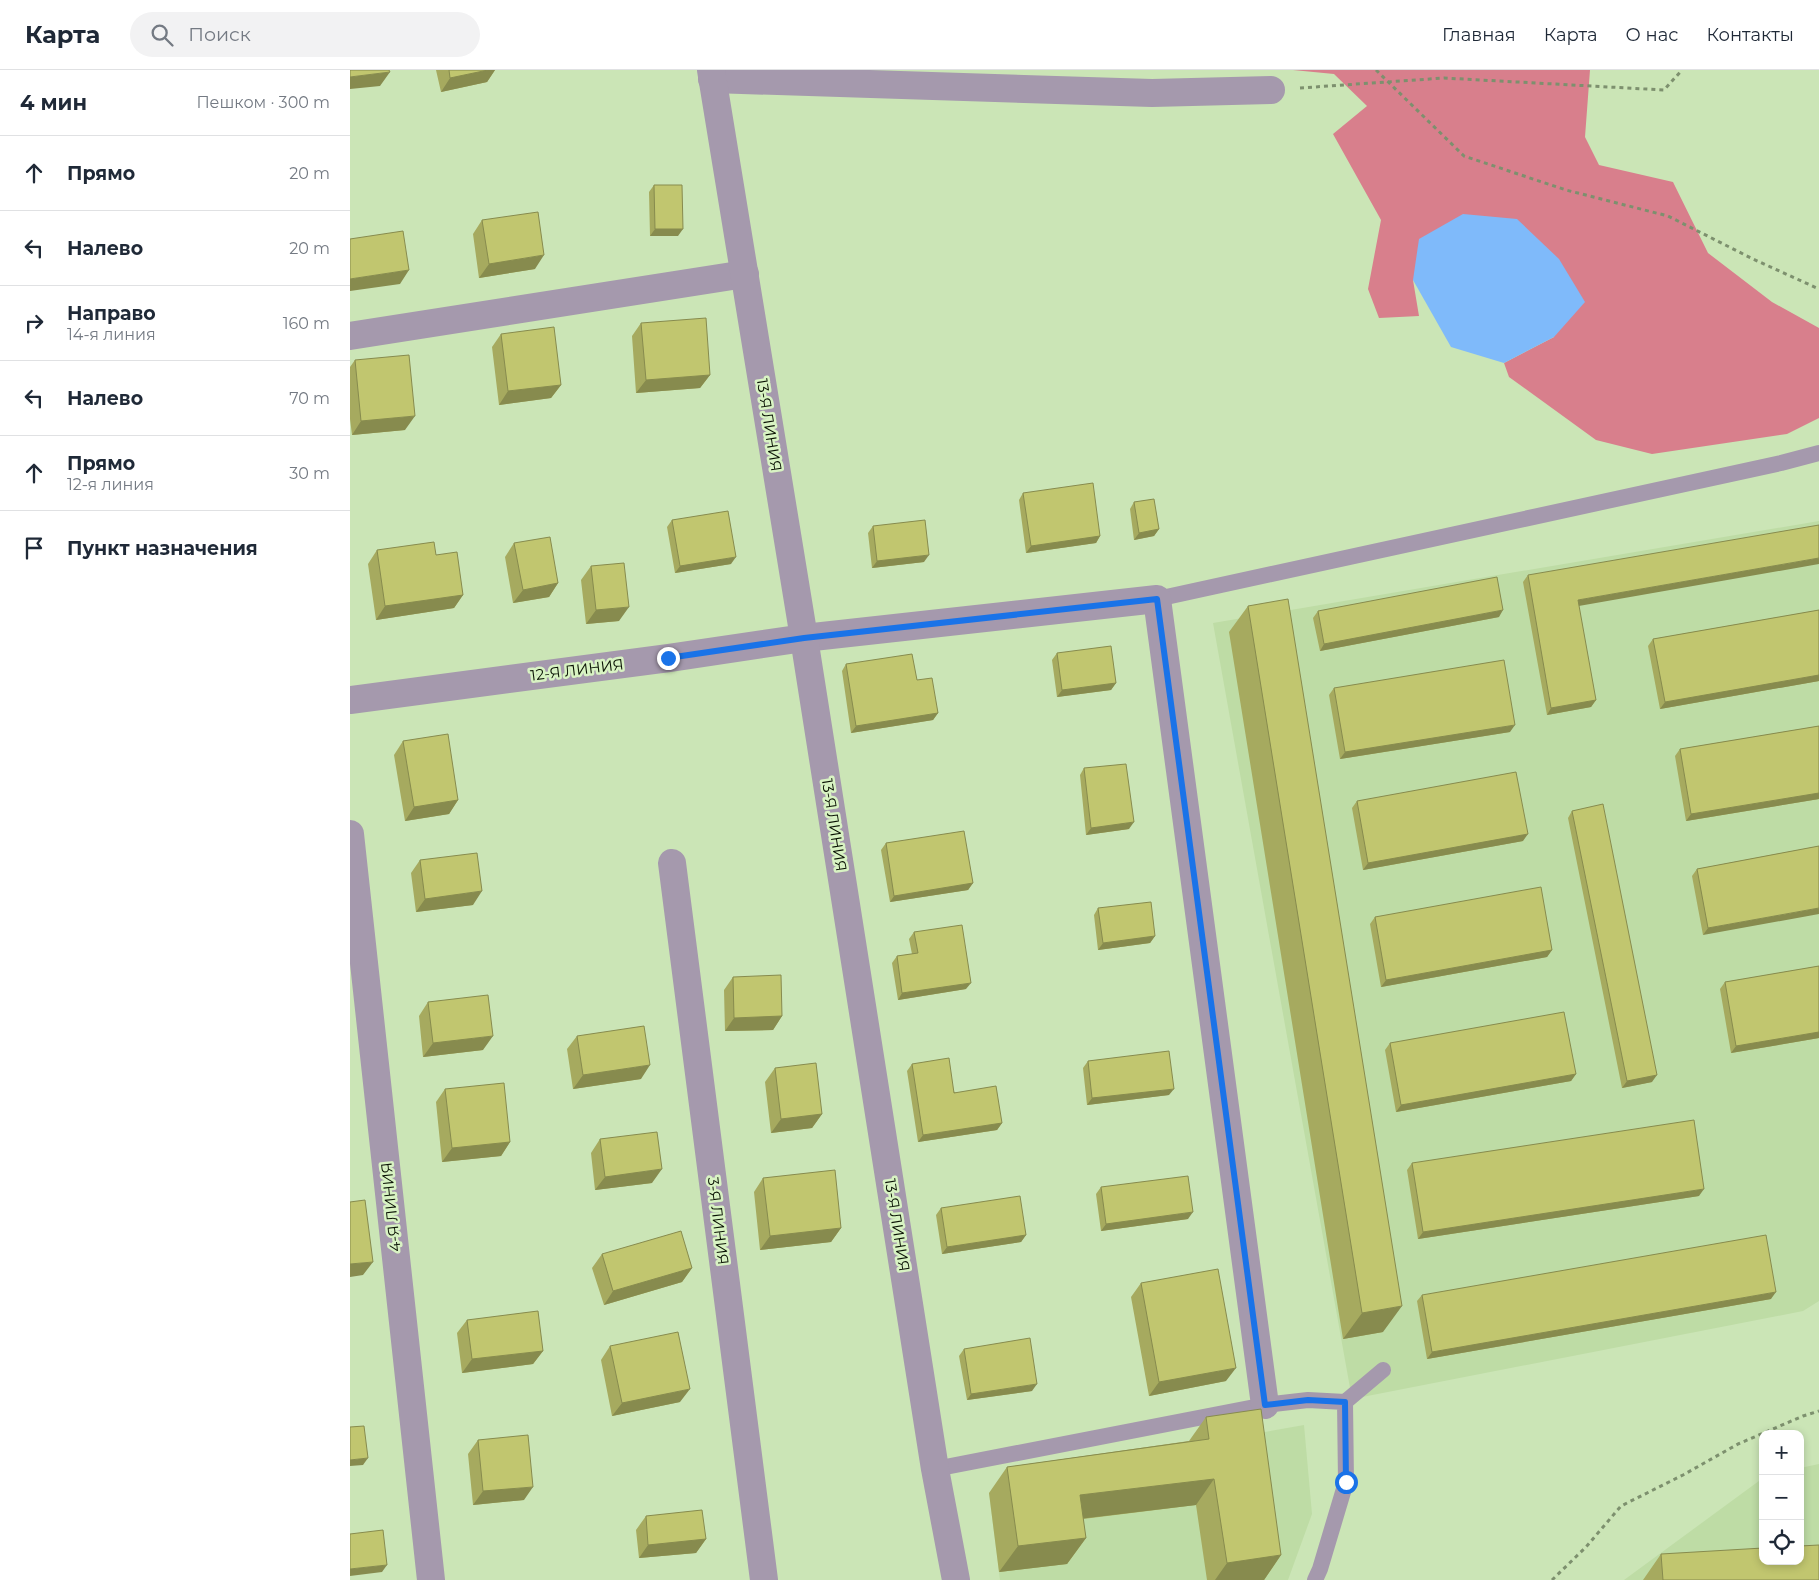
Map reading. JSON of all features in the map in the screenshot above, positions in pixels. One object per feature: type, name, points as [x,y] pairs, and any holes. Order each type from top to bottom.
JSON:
[{"type":"street","points":[[711,75],[1152,93],[1271,90]]},
{"type":"street","name":"13-Я ЛИНИЯ","points":[[711,75],[804,638],[935,1469],[956,1580]]},
{"type":"street","points":[[350,336],[745,274]]},
{"type":"street","points":[[1157,599],[1265,1405]]},
{"type":"street","name":"12-Я ЛИНИЯ","points":[[350,700],[804,638],[1157,599]]},
{"type":"street","name":"4-Я ЛИНИЯ","points":[[350,834],[431,1580]]},
{"type":"street","name":"3-Я ЛИНИЯ","points":[[672,863],[764,1580]]},
{"type":"lane","points":[[1157,599],[1782,463],[1819,452]]},
{"type":"lane","points":[[935,1469],[1265,1405],[1308,1400],[1345,1402],[1383,1370]]},
{"type":"lane","points":[[1314,1580],[1320,1569],[1346,1482],[1345,1402]]},
{"type":"path","points":[[1376,70],[1464,156],[1566,190],[1668,216],[1819,289]]},
{"type":"path","points":[[1271,90],[1444,78],[1664,90],[1682,70]]},
{"type":"path","points":[[1552,1580],[1586,1547],[1621,1506],[1683,1475],[1738,1444],[1819,1411]]},
{"type":"shaded area","points":[[1293,70],[1590,70],[1585,137],[1599,165],[1673,182],[1708,253],[1772,302],[1819,328],[1819,418],[1787,434],[1652,454],[1596,440],[1509,377],[1504,363],[1554,337],[1413,280],[1419,316],[1379,318],[1368,289],[1381,220],[1333,134],[1367,106],[1334,74]]},
{"type":"shaded area","points":[[1819,521],[1819,1301],[1803,1311],[1352,1399],[1213,623]]},
{"type":"shaded area","points":[[1304,1425],[1312,1514],[1288,1580],[1000,1580],[989,1493],[1191,1465],[1242,1436]]},
{"type":"shaded area","points":[[1819,1464],[1819,1580],[1624,1580],[1759,1481],[1759,1565],[1804,1565],[1804,1467]]},
{"type":"water","points":[[1463,214],[1517,219],[1559,259],[1585,302],[1554,337],[1504,363],[1451,347],[1413,280],[1419,239]]},
{"type":"building","points":[[350,70],[389,70],[390,72],[350,77]]},
{"type":"building","points":[[449,70],[488,70],[450,78]]},
{"type":"building","points":[[654,185],[682,185],[683,229],[655,229]]},
{"type":"building","points":[[538,212],[544,255],[489,264],[482,220]]},
{"type":"building","points":[[403,231],[409,270],[350,279],[350,239]]},
{"type":"building","points":[[706,318],[710,375],[646,380],[641,323]]},
{"type":"building","points":[[554,327],[561,385],[508,391],[501,334]]},
{"type":"building","points":[[409,355],[415,416],[361,421],[355,360]]},
{"type":"building","points":[[1093,483],[1100,536],[1031,546],[1023,493]]},
{"type":"building","points":[[1154,499],[1159,529],[1139,533],[1134,502]]},
{"type":"building","points":[[728,511],[736,557],[680,566],[672,520]]},
{"type":"building","points":[[925,520],[929,555],[877,561],[873,526]]},
{"type":"building","points":[[1819,525],[1819,558],[1578,600],[1596,700],[1551,708],[1528,575]]},
{"type":"building","points":[[550,537],[558,583],[523,590],[514,543]]},
{"type":"building","points":[[434,542],[436,555],[457,552],[463,595],[385,606],[377,550]]},
{"type":"building","points":[[624,563],[629,607],[596,610],[591,566]]},
{"type":"building","points":[[1497,577],[1503,610],[1324,644],[1318,611]]},
{"type":"building","points":[[1288,599],[1402,1306],[1362,1313],[1248,606]]},
{"type":"building","points":[[1819,610],[1819,675],[1665,702],[1653,639]]},
{"type":"building","points":[[1111,646],[1116,683],[1062,690],[1057,653]]},
{"type":"building","points":[[912,654],[917,680],[932,678],[938,713],[856,726],[846,664]]},
{"type":"building","points":[[1504,660],[1515,725],[1345,752],[1334,688]]},
{"type":"building","points":[[1819,726],[1819,793],[1691,814],[1680,749]]},
{"type":"building","points":[[448,734],[458,800],[414,807],[403,741]]},
{"type":"building","points":[[1126,764],[1134,822],[1091,828],[1084,768]]},
{"type":"building","points":[[1516,772],[1528,834],[1368,863],[1357,801]]},
{"type":"building","points":[[1603,804],[1657,1075],[1627,1081],[1572,811]]},
{"type":"building","points":[[964,831],[973,883],[894,896],[886,843]]},
{"type":"building","points":[[1819,846],[1819,908],[1708,928],[1697,869]]},
{"type":"building","points":[[477,853],[482,891],[425,899],[420,860]]},
{"type":"building","points":[[1541,887],[1552,950],[1386,980],[1375,917]]},
{"type":"building","points":[[1151,902],[1155,936],[1103,943],[1098,908]]},
{"type":"building","points":[[962,925],[971,983],[902,993],[897,956],[918,953],[914,932]]},
{"type":"building","points":[[1819,966],[1819,1032],[1736,1046],[1725,982]]},
{"type":"building","points":[[781,975],[782,1016],[734,1018],[733,977]]},
{"type":"building","points":[[488,995],[493,1036],[433,1043],[428,1002]]},
{"type":"building","points":[[1564,1012],[1576,1074],[1401,1105],[1390,1043]]},
{"type":"building","points":[[644,1026],[650,1065],[583,1075],[577,1036]]},
{"type":"building","points":[[1169,1051],[1174,1089],[1092,1098],[1088,1061]]},
{"type":"building","points":[[949,1058],[954,1093],[996,1086],[1002,1123],[923,1135],[912,1064]]},
{"type":"building","points":[[816,1063],[822,1114],[781,1119],[775,1068]]},
{"type":"building","points":[[504,1083],[510,1142],[452,1148],[445,1089]]},
{"type":"building","points":[[1694,1120],[1704,1189],[1423,1232],[1412,1163]]},
{"type":"building","points":[[657,1132],[662,1169],[605,1177],[600,1139]]},
{"type":"building","points":[[835,1170],[841,1228],[770,1236],[763,1178]]},
{"type":"building","points":[[1188,1176],[1193,1212],[1106,1224],[1101,1187]]},
{"type":"building","points":[[1020,1196],[1026,1235],[947,1247],[941,1208]]},
{"type":"building","points":[[365,1200],[373,1262],[350,1264],[350,1202]]},
{"type":"building","points":[[681,1231],[692,1268],[613,1291],[602,1254]]},
{"type":"building","points":[[1766,1235],[1776,1292],[1432,1352],[1422,1295]]},
{"type":"building","points":[[1218,1269],[1236,1368],[1159,1382],[1141,1283]]},
{"type":"building","points":[[538,1311],[543,1351],[472,1359],[467,1320]]},
{"type":"building","points":[[678,1332],[690,1389],[622,1403],[610,1346]]},
{"type":"building","points":[[1030,1338],[1037,1384],[971,1394],[964,1349]]},
{"type":"building","points":[[1261,1409],[1281,1555],[1227,1563],[1214,1479],[1080,1495],[1086,1538],[1018,1546],[1007,1467],[1209,1439],[1206,1417]]},
{"type":"building","points":[[364,1426],[368,1458],[350,1460],[350,1427]]},
{"type":"building","points":[[528,1435],[533,1487],[483,1491],[478,1440]]},
{"type":"building","points":[[702,1510],[706,1539],[648,1545],[646,1516]]},
{"type":"building","points":[[383,1530],[387,1565],[350,1569],[350,1534]]},
{"type":"building","points":[[1819,1545],[1819,1580],[1663,1580],[1661,1554],[1759,1548],[1759,1565],[1804,1565],[1804,1546]]},
{"type":"route","points":[[668,658],[804,638],[1157,599],[1265,1405],[1308,1400],[1345,1402],[1346,1482]]}]
